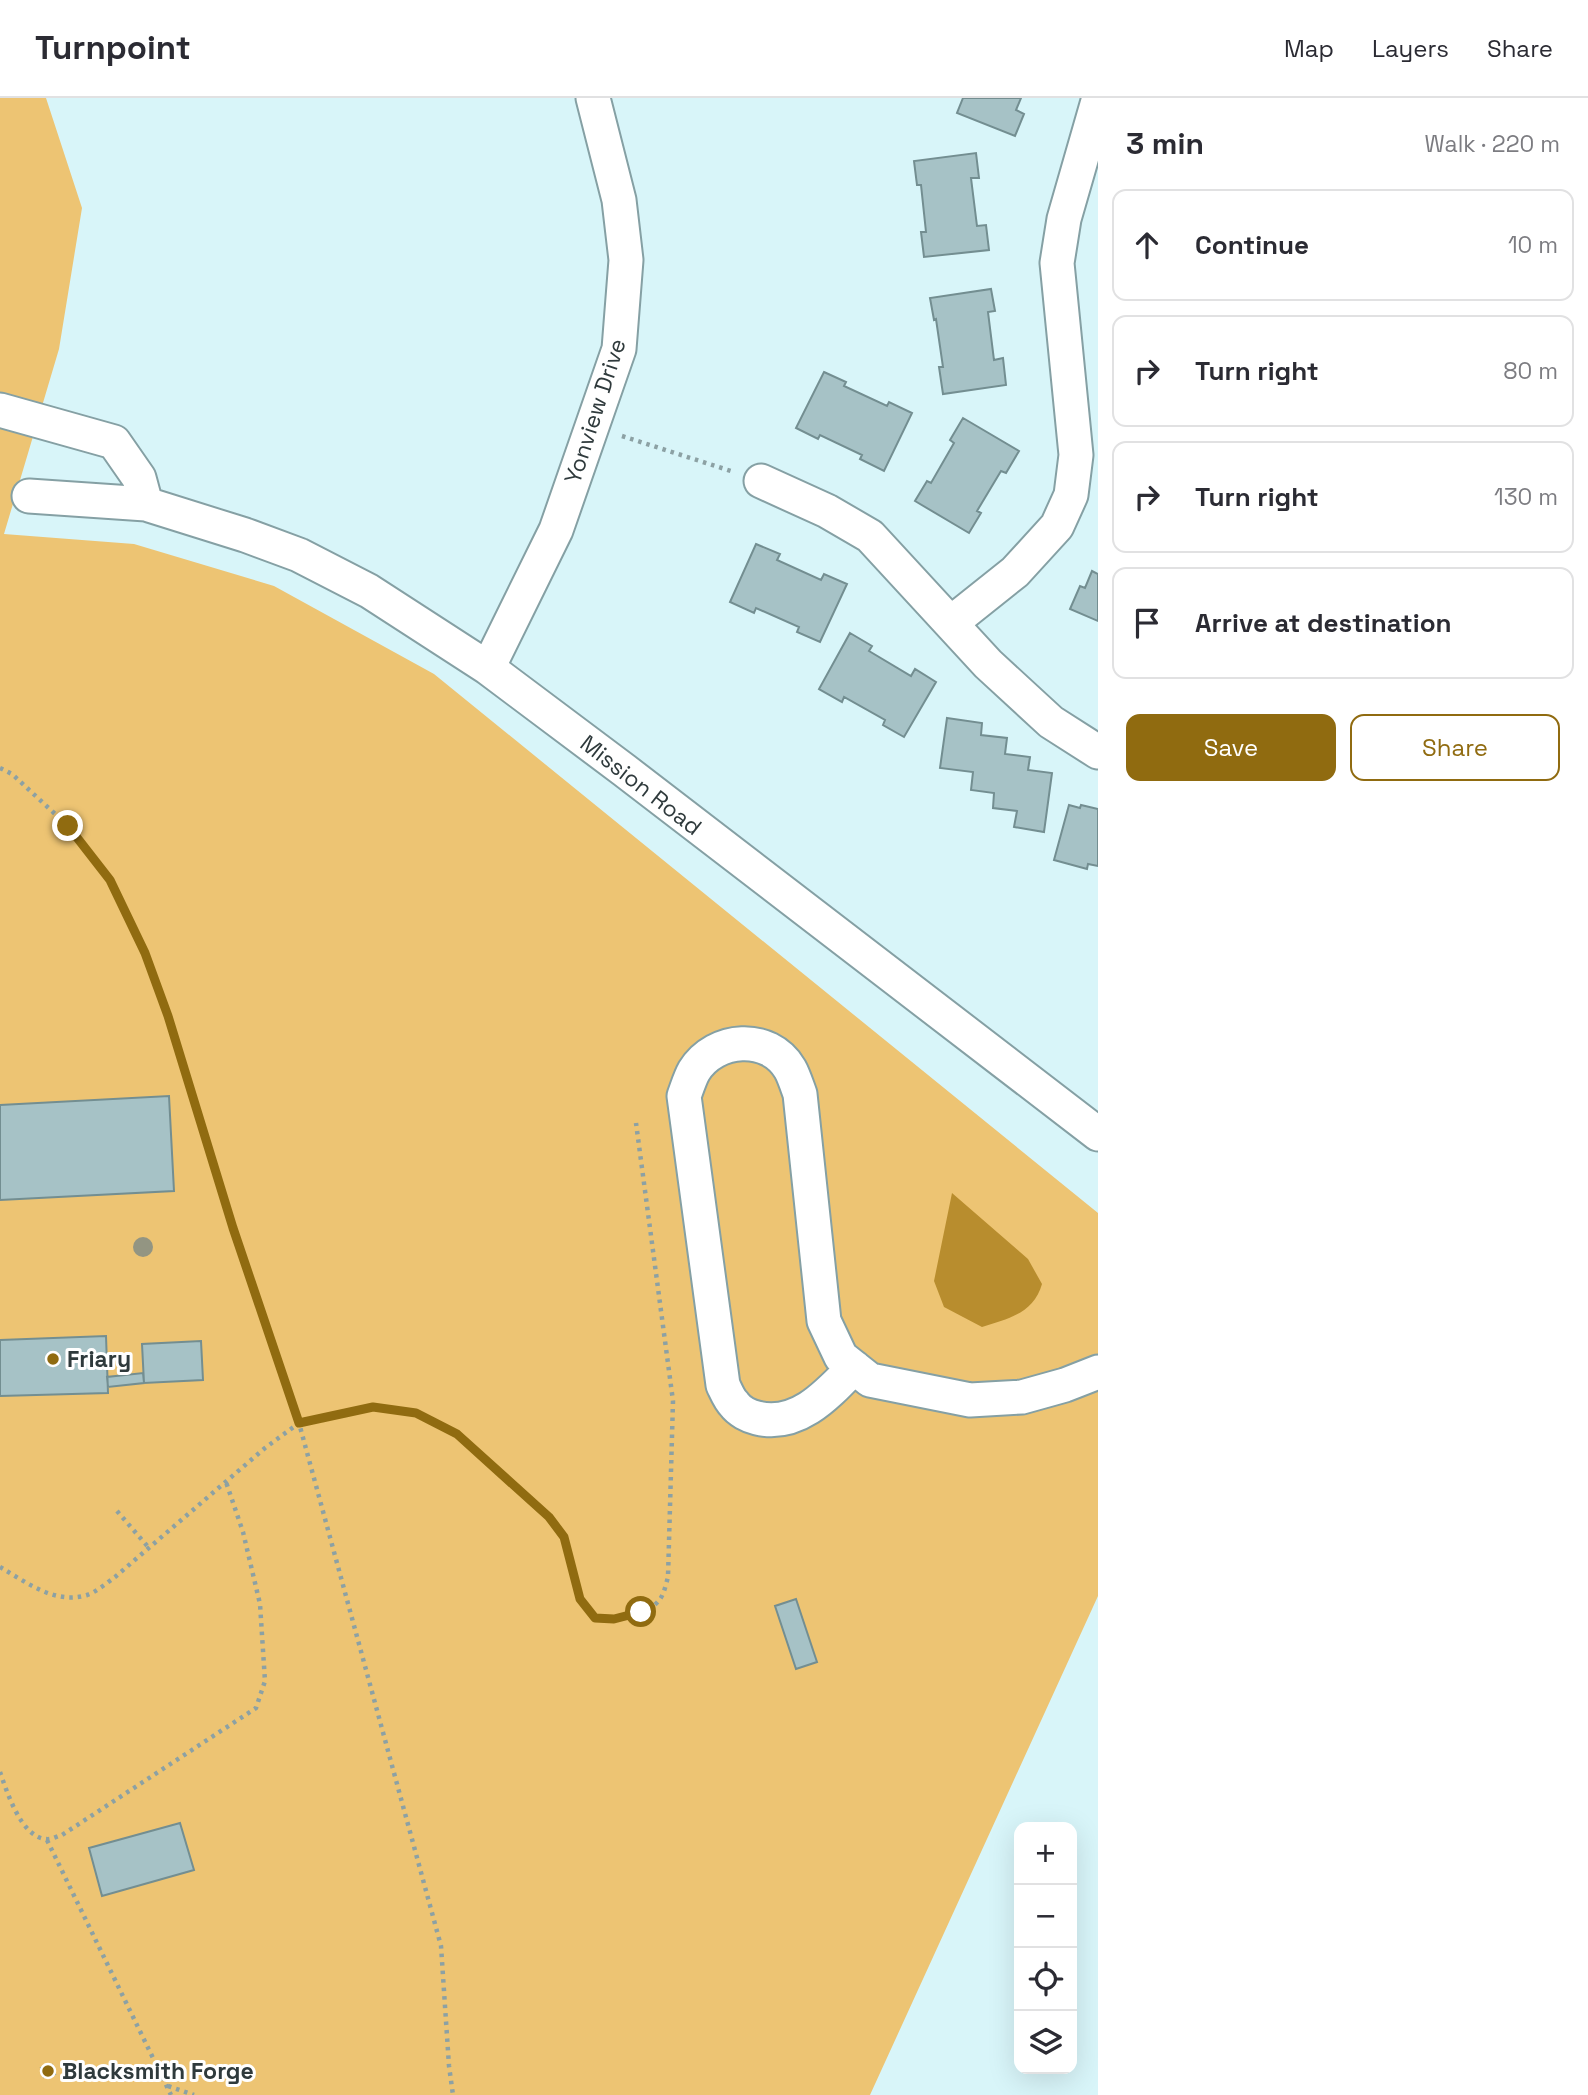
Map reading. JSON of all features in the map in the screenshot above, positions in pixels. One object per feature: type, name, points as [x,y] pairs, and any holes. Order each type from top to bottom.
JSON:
[{"type":"street","name":"Yonview Drive","points":[[488,668],[556,530],[619,349],[626,260],[618,200],[593,98]]},
{"type":"street","points":[[951,623],[1015,572],[1057,526],[1071,495],[1076,455],[1057,263],[1064,219],[1098,101]]},
{"type":"street","points":[[0,410],[114,442],[139,478],[146,504]]},
{"type":"street","points":[[761,481],[827,511],[870,536],[988,664],[1051,722],[1098,752]]},
{"type":"street","name":"Mission Road","points":[[29,495],[146,504],[299,555],[369,591],[488,668],[1098,1133]]},
{"type":"street","points":[[853,1367],[822,1400],[792,1417],[768,1420],[748,1416],[734,1405],[723,1385],[684,1096],[695,1070],[713,1052],[736,1042],[757,1044],[773,1051],[790,1068],[800,1094],[824,1321],[841,1357],[870,1380],[970,1400],[1022,1397],[1098,1372]]},
{"type":"path","points":[[593,426],[761,481]]},
{"type":"path","points":[[0,768],[12,774],[68,826],[110,880],[145,953],[168,1016],[233,1228],[299,1423],[441,1946],[453,2095]]},
{"type":"path","points":[[0,1567],[47,1594],[69,1597],[87,1595],[115,1577],[299,1423],[373,1407],[416,1413],[457,1434],[549,1517],[564,1537],[580,1599],[595,1618],[614,1619],[641,1612],[660,1600],[668,1577],[673,1401],[636,1123]]},
{"type":"path","points":[[0,1772],[17,1817],[37,1836],[47,1840],[62,1835],[256,1709],[265,1681],[260,1604],[243,1531],[226,1482]]},
{"type":"path","points":[[117,1511],[149,1548]]},
{"type":"path","points":[[47,1840],[172,2095]]},
{"type":"path","points":[[167,2085],[194,2095]]},
{"type":"shaded area","points":[[0,98],[46,98],[82,208],[59,349],[4,534],[134,544],[274,586],[434,674],[1098,1213],[1098,1596],[870,2095],[0,2095]]},
{"type":"shaded area","points":[[952,1193],[1028,1259],[1042,1284],[1033,1302],[1019,1313],[982,1327],[944,1307],[934,1281]]},
{"type":"building","points":[[963,98],[1021,98],[1016,110],[1024,114],[1015,136],[957,113]]},
{"type":"building","points":[[976,153],[979,178],[971,178],[977,226],[986,225],[989,250],[924,257],[921,232],[926,232],[921,185],[917,185],[914,161]]},
{"type":"building","points":[[991,289],[995,311],[988,312],[994,360],[1003,358],[1006,385],[943,394],[939,367],[943,367],[930,298]]},
{"type":"building","points":[[824,372],[846,382],[844,386],[887,406],[889,402],[912,413],[884,471],[860,459],[862,455],[820,435],[818,439],[796,428]]},
{"type":"building","points":[[963,418],[1019,451],[1006,473],[1001,471],[977,511],[981,513],[969,533],[915,501],[927,481],[931,483],[954,443],[950,440]]},
{"type":"building","points":[[756,544],[780,554],[777,560],[821,580],[824,574],[847,584],[820,642],[797,632],[799,627],[756,608],[754,613],[730,602]]},
{"type":"building","points":[[1092,571],[1098,574],[1098,621],[1070,609],[1080,586],[1085,588]]},
{"type":"building","points":[[850,633],[872,646],[869,651],[911,676],[915,669],[936,682],[904,737],[883,725],[885,720],[844,697],[842,702],[819,689]]},
{"type":"building","points":[[947,718],[982,723],[981,735],[1007,738],[1005,754],[1030,757],[1028,770],[1052,773],[1044,832],[1014,827],[1017,811],[993,808],[994,793],[971,790],[973,772],[940,768]]},
{"type":"building","points":[[1069,805],[1098,809],[1098,866],[1088,864],[1087,869],[1054,860]]},
{"type":"building","points":[[169,1096],[174,1191],[0,1200],[0,1105]]},
{"type":"building","name":"Friary","points":[[106,1336],[108,1393],[0,1396],[0,1340]]},
{"type":"building","points":[[201,1341],[203,1380],[144,1383],[142,1344]]},
{"type":"building","points":[[143,1373],[144,1383],[108,1387],[107,1377]]},
{"type":"building","points":[[796,1599],[817,1662],[796,1669],[775,1606]]},
{"type":"building","points":[[180,1823],[194,1870],[102,1896],[89,1848]]},
{"type":"building","name":"Blacksmith Forge","points":[[52,2065],[55,2074],[44,2077],[41,2068]]},
{"type":"place","name":"Friary","points":[[53,1359]]},
{"type":"place","name":"Blacksmith Forge","points":[[48,2071]]},
{"type":"route","points":[[68,826],[110,880],[145,953],[168,1016],[233,1228],[299,1423],[373,1407],[416,1413],[457,1434],[549,1517],[564,1537],[580,1599],[595,1618],[614,1619],[641,1612]]}]
